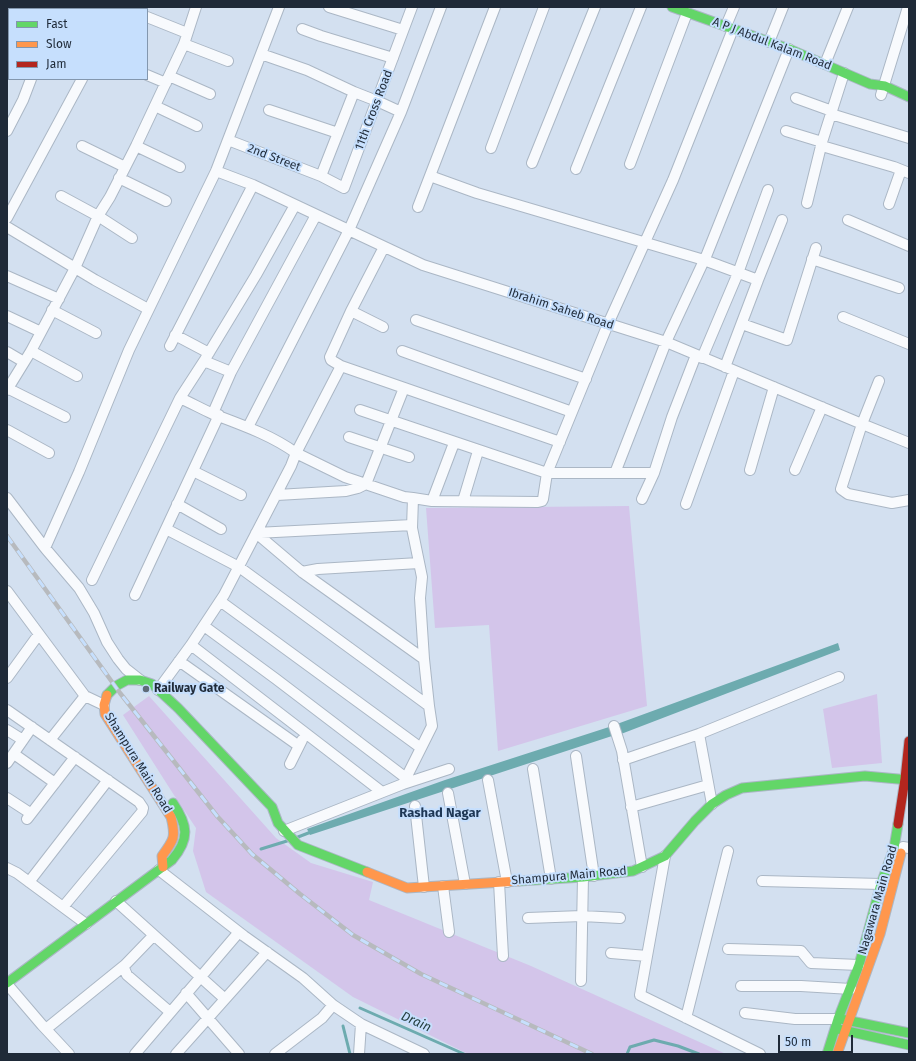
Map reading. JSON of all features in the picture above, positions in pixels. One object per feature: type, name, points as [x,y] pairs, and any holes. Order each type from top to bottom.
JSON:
[{"type":"street","points":[[65,417],[7,389],[31,351],[59,299],[75,268],[98,216],[110,197],[136,146],[184,44],[196,7]]},
{"type":"street","points":[[46,548],[129,350],[216,171],[279,7]]},
{"type":"street","points":[[329,7],[360,12],[403,30]]},
{"type":"street","name":"11th Cross Road","points":[[321,176],[344,188],[412,7]]},
{"type":"street","points":[[248,427],[350,230],[401,112],[441,7]]},
{"type":"street","points":[[418,207],[495,7]]},
{"type":"street","points":[[492,148],[544,7]]},
{"type":"street","points":[[532,163],[595,7]]},
{"type":"street","points":[[576,169],[641,7]]},
{"type":"street","name":"A P J Abdul Kalam Road","points":[[672,7],[691,11],[729,28],[788,49],[844,72],[885,93],[909,97]]},
{"type":"street","points":[[180,398],[282,443],[296,453],[345,477],[404,497],[432,501],[542,501],[548,473],[572,412],[608,324],[673,180],[729,28],[734,7]]},
{"type":"street","points":[[769,42],[783,7]]},
{"type":"street","points":[[825,64],[848,7]]},
{"type":"street","points":[[885,93],[908,7]]},
{"type":"street","points":[[630,164],[691,11]]},
{"type":"street","points":[[148,17],[187,33]]},
{"type":"street","points":[[302,29],[320,36],[394,58]]},
{"type":"street","points":[[184,44],[228,61]]},
{"type":"street","points":[[614,473],[666,342],[704,260],[788,49]]},
{"type":"street","points":[[261,54],[307,70],[354,92],[378,100],[401,112]]},
{"type":"street","points":[[807,203],[831,112],[844,72]]},
{"type":"street","points":[[148,75],[168,80],[210,94]]},
{"type":"street","points":[[7,131],[23,100],[31,80]]},
{"type":"street","points":[[7,218],[81,80]]},
{"type":"street","points":[[321,176],[354,92]]},
{"type":"street","points":[[796,98],[831,112],[909,138]]},
{"type":"street","points":[[155,106],[197,126]]},
{"type":"street","points":[[269,110],[338,133]]},
{"type":"street","points":[[786,131],[905,171],[889,204]]},
{"type":"street","name":"2nd Street","points":[[228,140],[321,176]]},
{"type":"street","points":[[82,146],[125,167]]},
{"type":"street","points":[[136,146],[180,167]]},
{"type":"street","name":"Ibrahim Saheb Road","points":[[216,171],[253,185],[423,265],[666,342],[909,443]]},
{"type":"street","points":[[430,176],[477,194],[704,260],[758,280]]},
{"type":"street","points":[[119,178],[166,201]]},
{"type":"street","points":[[170,346],[253,185]]},
{"type":"street","points":[[642,500],[654,473],[672,417],[738,273],[768,190]]},
{"type":"street","points":[[61,196],[98,216],[132,238]]},
{"type":"street","points":[[92,580],[180,398],[207,357],[256,275],[295,205]]},
{"type":"street","points":[[135,595],[193,472],[232,372],[316,215]]},
{"type":"street","points":[[686,504],[730,369],[742,324],[782,220]]},
{"type":"street","points":[[848,220],[909,246]]},
{"type":"street","points":[[7,227],[75,268],[148,309]]},
{"type":"street","points":[[384,247],[351,311],[330,357],[331,360],[341,366],[560,442]]},
{"type":"street","points":[[742,324],[788,340],[816,248]]},
{"type":"street","points":[[812,259],[899,288]]},
{"type":"street","points":[[7,276],[59,299]]},
{"type":"street","points":[[52,310],[96,333]]},
{"type":"street","points":[[351,311],[383,327]]},
{"type":"street","points":[[7,316],[41,332]]},
{"type":"street","points":[[843,317],[909,344]]},
{"type":"street","points":[[416,320],[586,379]]},
{"type":"street","points":[[175,335],[232,372]]},
{"type":"street","points":[[31,351],[77,376]]},
{"type":"street","points":[[402,351],[572,412]]},
{"type":"street","points":[[7,352],[24,362]]},
{"type":"street","points":[[158,690],[191,645],[220,601],[277,494],[296,453],[341,366]]},
{"type":"street","points":[[878,381],[862,424],[842,489],[848,494],[892,503],[909,500]]},
{"type":"street","points":[[750,470],[774,387]]},
{"type":"street","points":[[277,494],[346,491],[366,484],[390,420],[404,388]]},
{"type":"street","points":[[795,470],[822,408]]},
{"type":"street","points":[[360,410],[478,451],[548,473],[654,473]]},
{"type":"street","points":[[7,430],[49,453]]},
{"type":"street","points":[[349,437],[409,457]]},
{"type":"street","points":[[432,501],[454,442]]},
{"type":"street","points":[[464,501],[478,451]]},
{"type":"street","points":[[193,472],[241,496]]},
{"type":"street","points":[[7,498],[79,588],[94,613],[107,642],[118,659],[126,669],[140,680]]},
{"type":"street","points":[[404,781],[432,726],[424,658],[420,598],[422,577],[412,525],[412,498]]},
{"type":"street","points":[[177,504],[222,528]]},
{"type":"street","points":[[256,533],[412,525]]},
{"type":"street","points":[[166,529],[238,567],[429,706]]},
{"type":"street","points":[[256,533],[302,572],[424,658]]},
{"type":"street","points":[[302,572],[318,569],[419,563]]},
{"type":"street","points":[[7,591],[86,696],[104,705]]},
{"type":"street","points":[[220,601],[421,748]]},
{"type":"street","points":[[204,626],[276,679],[404,781]]},
{"type":"street","points":[[7,678],[39,634]]},
{"type":"street","points":[[191,645],[382,792]]},
{"type":"street","points":[[179,661],[299,746]]},
{"type":"street","points":[[623,760],[699,734],[839,677]]},
{"type":"street","name":"Shampura Main Road","points":[[161,868],[162,856],[171,844],[175,832],[171,817],[145,774],[105,714],[104,705],[106,696],[116,686],[127,680],[140,680],[152,684],[178,708],[272,807],[273,815],[286,833],[298,845],[407,888],[583,877],[633,871],[665,856],[712,804],[726,795],[742,788],[865,776],[907,780]]},
{"type":"street","name":"Shampura Main Road","points":[[7,984],[116,901],[169,863],[183,845],[186,827],[182,816],[111,708],[112,701],[120,693],[136,687],[146,689],[263,811],[273,815]]},
{"type":"street","points":[[50,740],[86,696]]},
{"type":"street","points":[[7,710],[139,802],[143,808],[142,812],[63,907]]},
{"type":"street","points":[[614,726],[619,740],[623,760],[642,867]]},
{"type":"street","points":[[7,764],[32,727]]},
{"type":"street","points":[[7,730],[23,740]]},
{"type":"street","points":[[290,764],[305,733]]},
{"type":"street","points":[[699,734],[712,804]]},
{"type":"street","name":"Nagawara Main Road","points":[[827,1054],[859,965],[881,884],[894,848],[907,780],[909,741]]},
{"type":"street","points":[[14,754],[55,783]]},
{"type":"street","points":[[576,756],[594,876]]},
{"type":"street","points":[[7,798],[27,815],[75,757]]},
{"type":"street","points":[[286,833],[404,781],[449,769]]},
{"type":"street","points":[[533,769],[551,879]]},
{"type":"street","points":[[29,882],[108,780]]},
{"type":"street","points":[[488,780],[503,882],[503,956]]},
{"type":"street","points":[[631,807],[708,785]]},
{"type":"street","points":[[448,793],[465,884]]},
{"type":"street","points":[[837,1054],[880,934],[906,848],[909,805]]},
{"type":"street","points":[[416,806],[424,887]]},
{"type":"street","points":[[686,1018],[728,852]]},
{"type":"street","points":[[665,856],[640,995],[760,1054]]},
{"type":"street","points":[[7,868],[18,873],[86,924]]},
{"type":"street","points":[[161,868],[239,932],[303,978],[333,1005],[361,1024],[424,1054]]},
{"type":"street","points":[[581,981],[583,877]]},
{"type":"street","points":[[762,881],[881,884]]},
{"type":"street","points":[[442,886],[449,932]]},
{"type":"street","points":[[116,901],[225,999]]},
{"type":"street","points":[[528,918],[582,916],[620,918]]},
{"type":"street","points":[[134,1054],[239,932]]},
{"type":"street","points":[[46,1029],[125,965],[154,935]]},
{"type":"street","points":[[728,950],[801,951],[811,963],[859,965]]},
{"type":"street","points":[[176,1054],[267,952]]},
{"type":"street","points":[[611,953],[647,956]]},
{"type":"street","points":[[125,965],[124,968],[127,975],[170,1012]]},
{"type":"street","points":[[7,984],[69,1054]]},
{"type":"street","points":[[741,986],[801,986],[851,989]]},
{"type":"street","points":[[186,993],[239,1054]]},
{"type":"street","points":[[275,1054],[322,1018],[333,1005]]},
{"type":"street","points":[[745,1013],[837,1023],[850,1021],[909,1033]]},
{"type":"street","points":[[837,1023],[846,1031],[909,1045]]},
{"type":"street","points":[[359,1054],[361,1024]]},
{"type":"shaded area","points":[[629,506],[647,706],[498,751],[489,625],[435,628],[426,508]]},
{"type":"shaded area","points":[[838,643],[840,650],[621,734],[617,724]]},
{"type":"shaded area","points":[[877,694],[882,763],[832,768],[823,709]]},
{"type":"shaded area","points":[[149,696],[276,838],[311,863],[373,882],[369,900],[531,966],[726,1054],[468,1054],[353,997],[206,892],[193,851],[196,828],[123,715]]},
{"type":"shaded area","points":[[609,727],[612,736],[310,835],[307,829],[445,780]]},
{"type":"waterway","points":[[298,837],[311,832]]},
{"type":"waterway","points":[[261,849],[287,841]]},
{"type":"waterway","name":"Drain","points":[[360,1008],[464,1054]]},
{"type":"waterway","name":"Drain","points":[[343,1026],[350,1054]]},
{"type":"waterway","name":"Drain","points":[[627,1054],[630,1047],[654,1040],[678,1046],[699,1054]]},
{"type":"railway","points":[[7,536],[120,693],[217,816],[252,854],[353,935],[421,974],[592,1054]]},
{"type":"traffic: fast","points":[[672,7],[789,49],[870,84],[885,86],[909,97]]},
{"type":"traffic: fast","points":[[107,695],[116,686],[127,680],[140,680],[152,684],[178,708],[272,807],[278,823],[298,845],[367,872]]},
{"type":"traffic: fast","points":[[519,881],[583,877],[633,871],[665,856],[695,821],[712,804],[726,795],[742,788],[865,776],[909,780]]},
{"type":"traffic: fast","points":[[7,983],[172,860],[182,845],[185,832],[182,818],[173,803]]},
{"type":"traffic: fast","points":[[827,1054],[838,1019],[859,965],[881,884],[894,848],[898,824]]},
{"type":"traffic: fast","points":[[841,1019],[909,1033]]},
{"type":"traffic: fast","points":[[838,1029],[909,1045]]},
{"type":"traffic: slow","points":[[107,695],[104,705],[105,714],[171,817],[174,834],[169,846],[162,856],[163,867]]},
{"type":"traffic: slow","points":[[837,1054],[880,934],[901,853]]},
{"type":"traffic: slow","points":[[367,872],[407,888],[519,881]]},
{"type":"traffic: jam","points":[[898,824],[909,741]]},
{"type":"place","name":"Railway Gate","points":[[146,689]]},
{"type":"district","name":"Rashad Nagar","points":[[440,813]]}]
